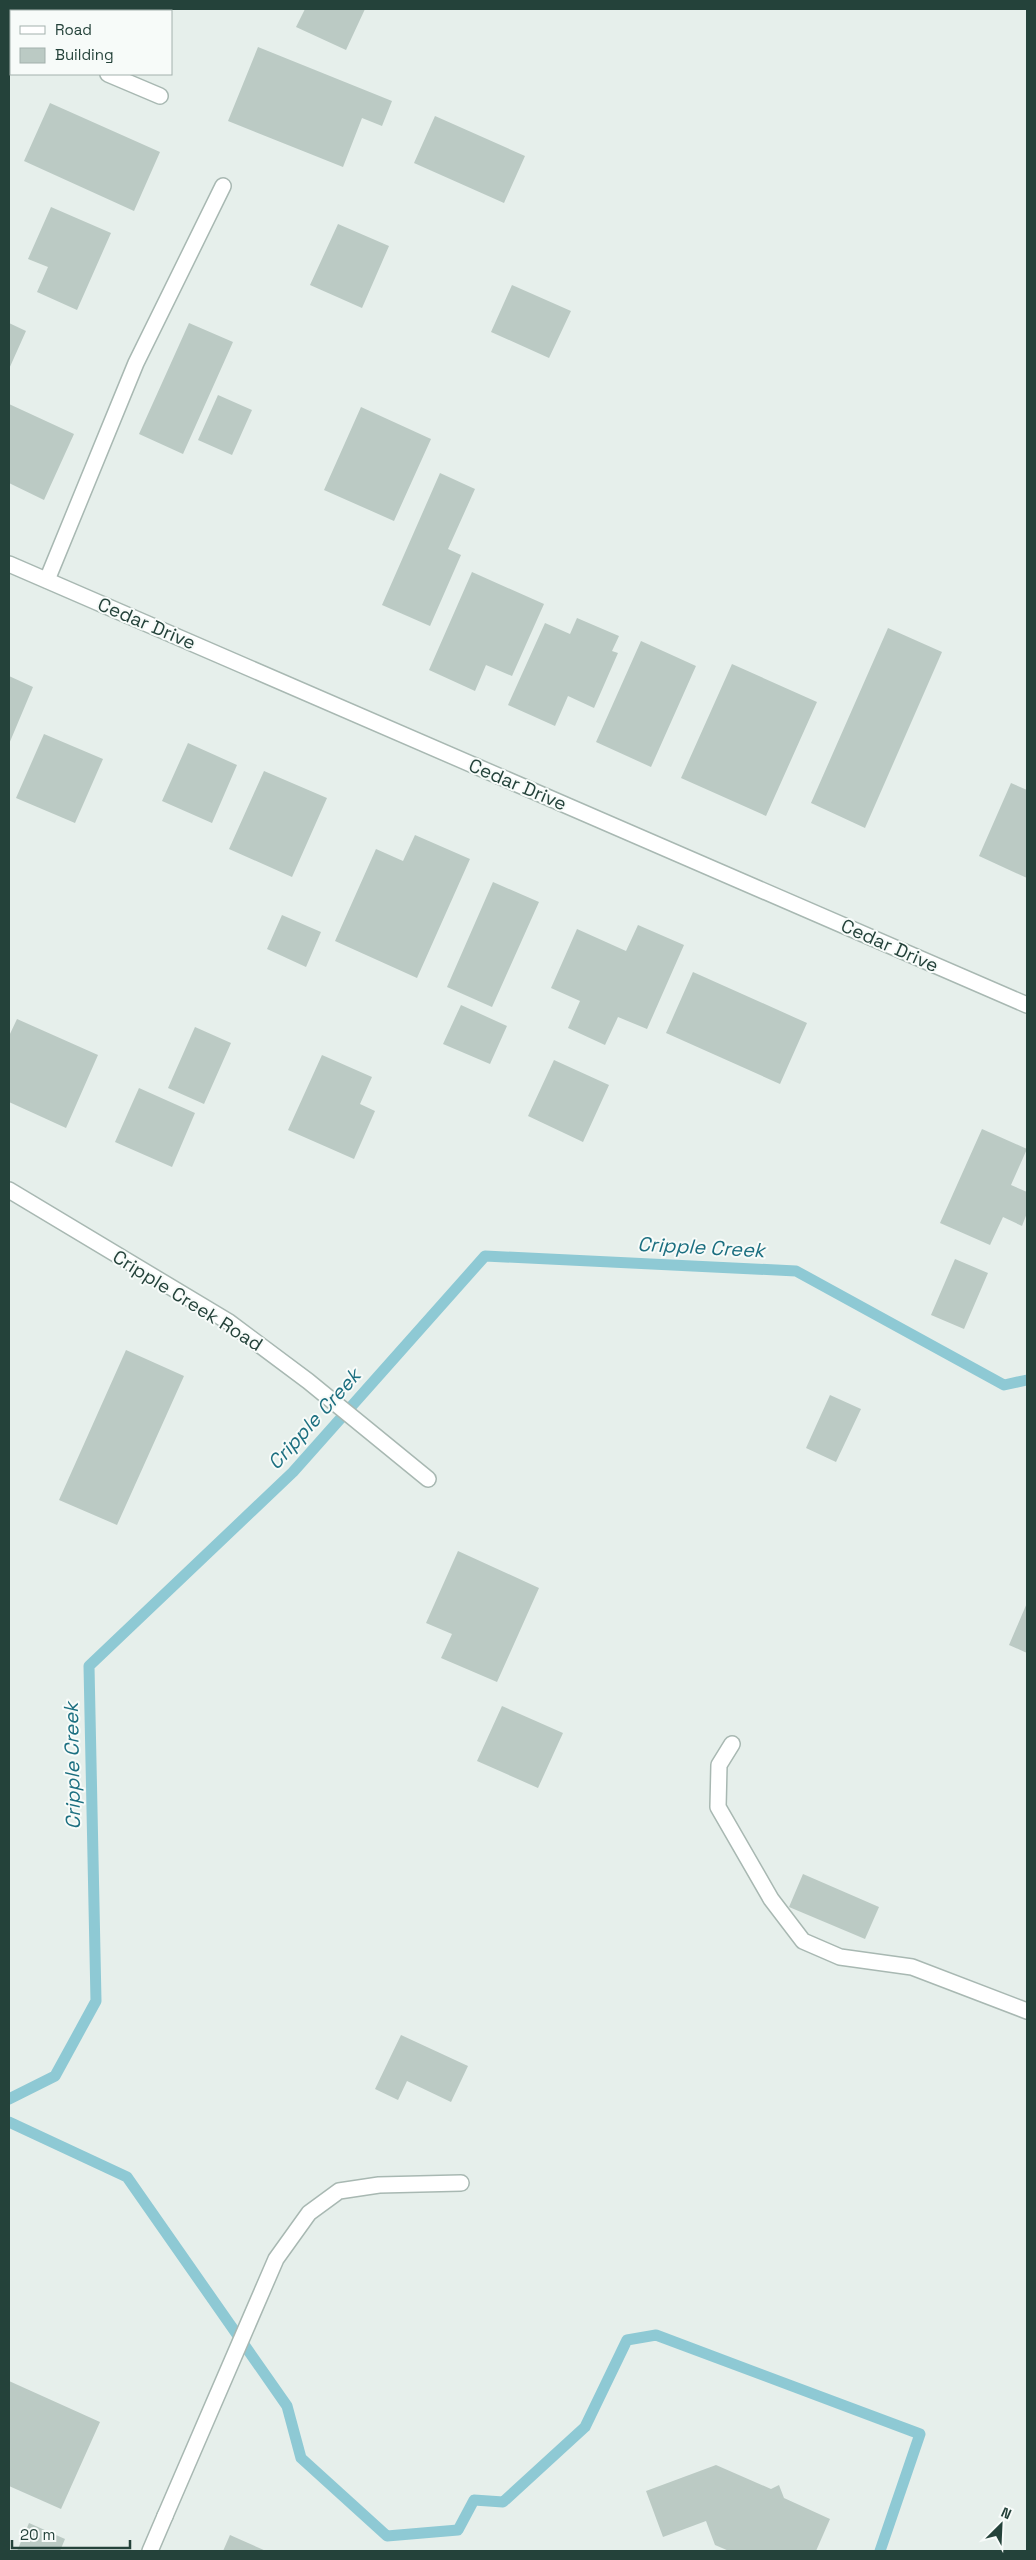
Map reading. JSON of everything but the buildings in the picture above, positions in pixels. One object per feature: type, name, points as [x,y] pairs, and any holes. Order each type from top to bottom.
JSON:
[{"type":"street","points":[[110,75],[160,96]]},
{"type":"street","points":[[47,580],[136,363],[223,186]]},
{"type":"street","name":"Cedar Drive","points":[[9,564],[1027,1006]]},
{"type":"street","name":"Cripple Creek Road","points":[[9,1190],[229,1322],[308,1381],[428,1479]]},
{"type":"street","points":[[732,1744],[719,1765],[718,1807],[771,1900],[803,1941],[840,1957],[912,1967],[1027,2011]]},
{"type":"street","points":[[150,2551],[276,2259],[309,2213],[339,2191],[379,2185],[461,2183]]},
{"type":"waterway","name":"Cripple Creek","points":[[9,2099],[55,2076],[96,2001],[89,1666],[293,1472],[485,1256],[796,1271],[1004,1385],[1027,1380]]},
{"type":"waterway","points":[[9,2122],[127,2177],[287,2406],[301,2458],[387,2536],[458,2530],[474,2500],[503,2502],[585,2427],[627,2340],[656,2335],[920,2434],[880,2551]]}]
